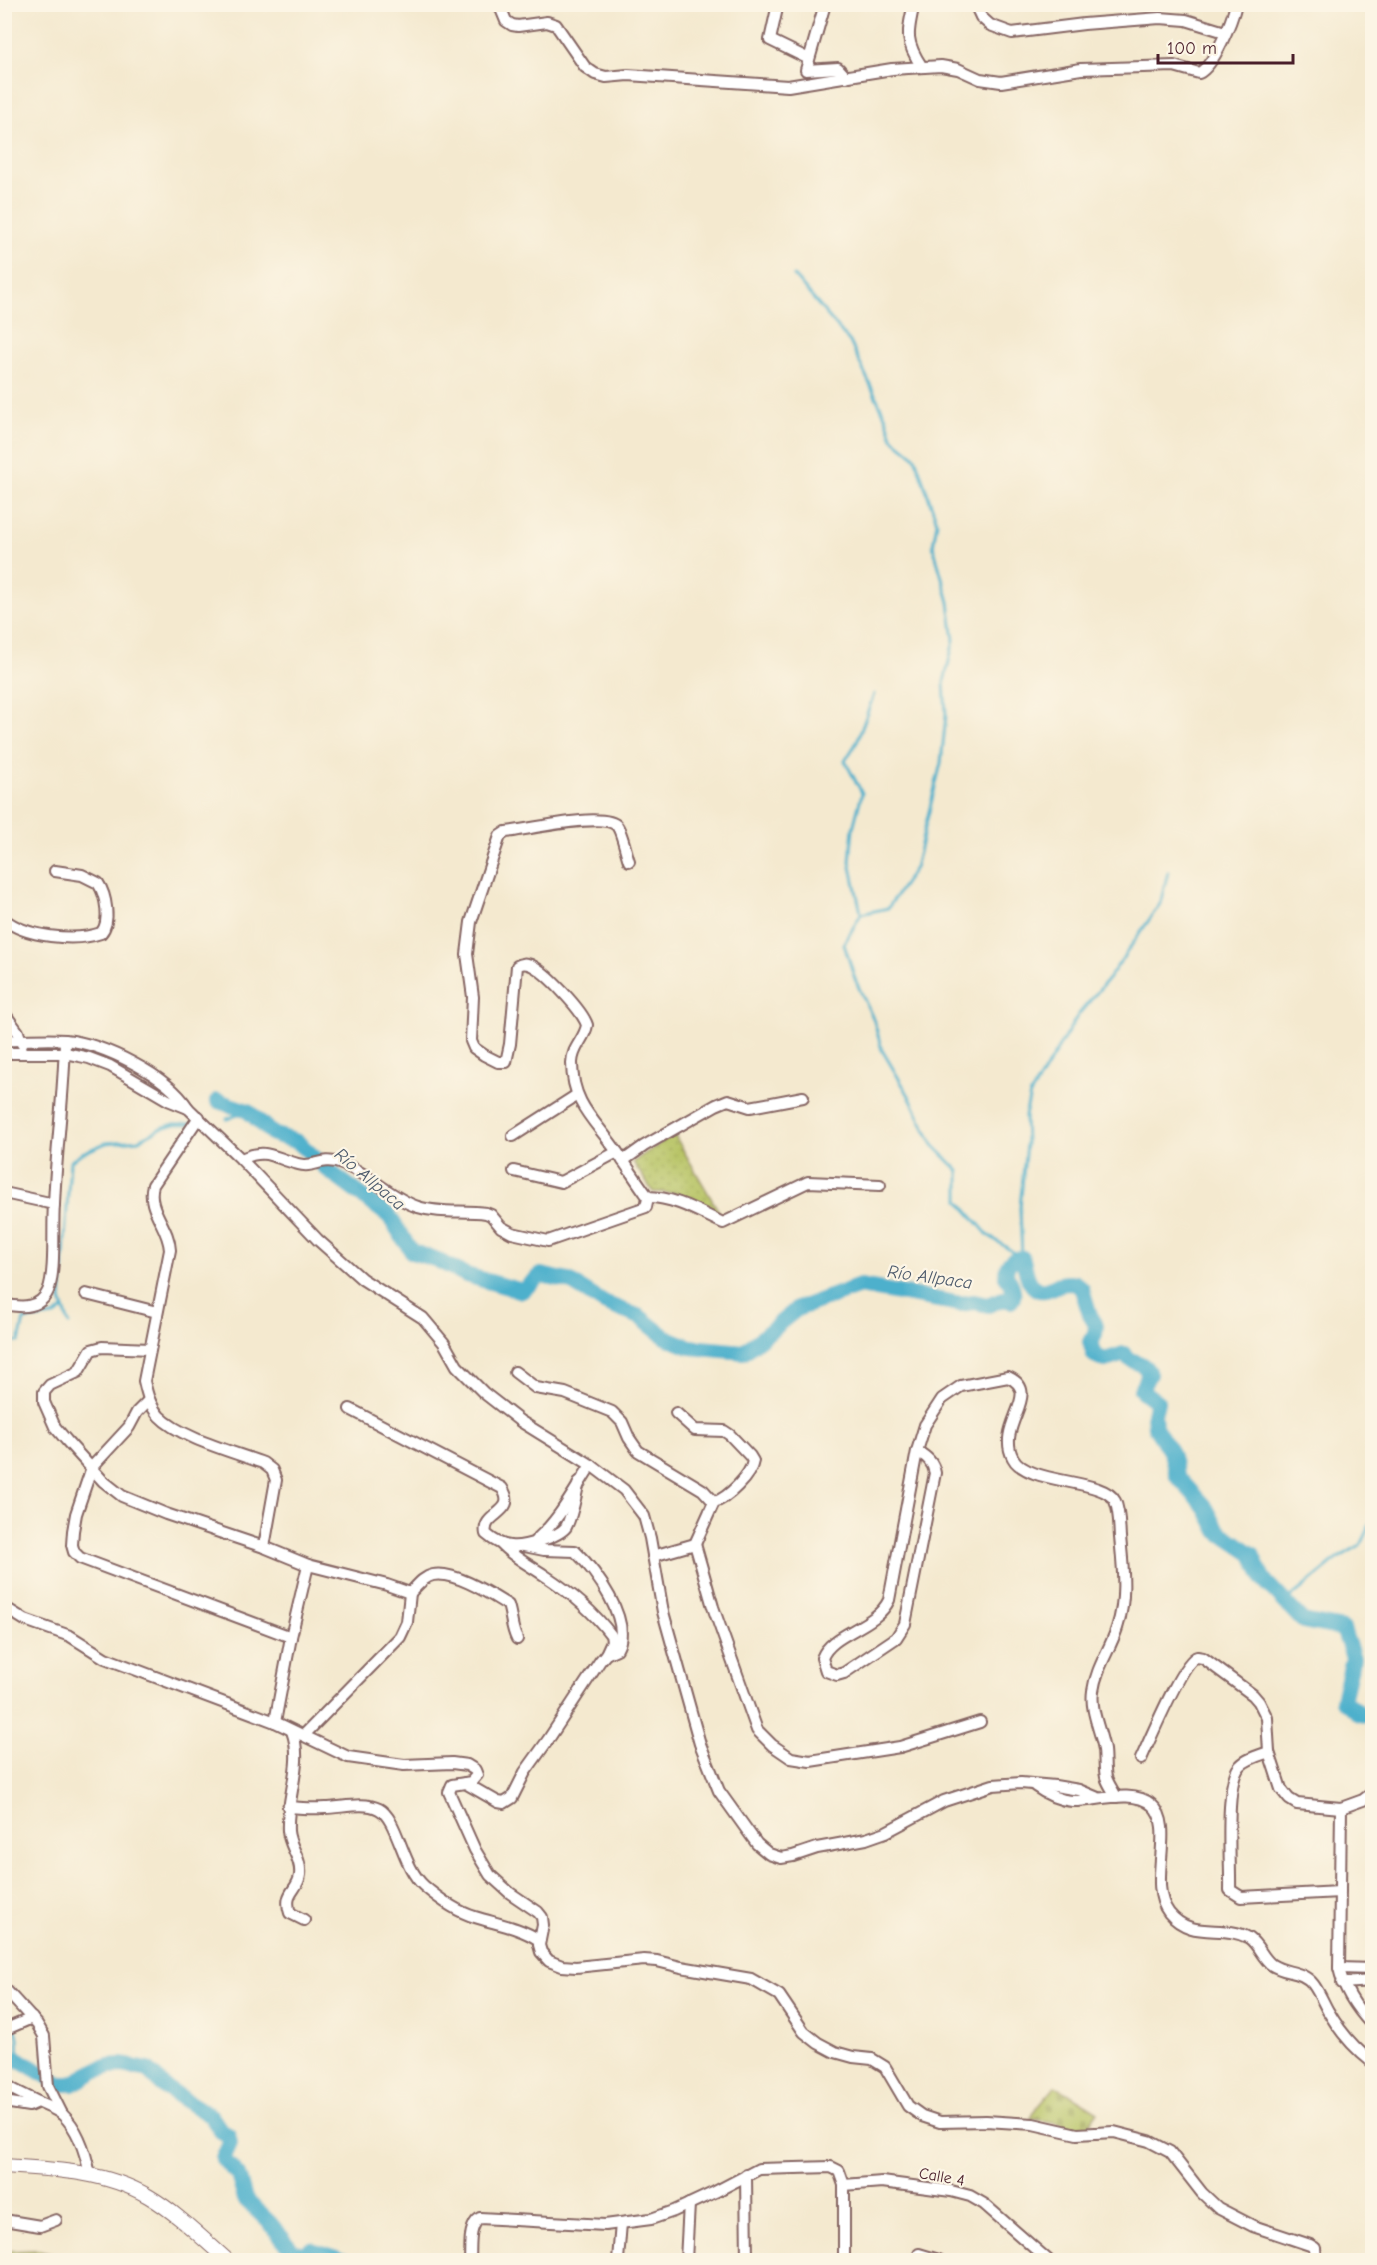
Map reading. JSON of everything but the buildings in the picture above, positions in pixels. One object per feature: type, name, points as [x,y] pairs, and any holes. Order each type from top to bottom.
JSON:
[{"type":"main road","points":[[4,2166],[90,2175],[113,2180],[150,2196],[176,2215],[227,2260]]},
{"type":"street","points":[[499,4],[507,21],[512,25],[547,22],[556,25],[585,67],[601,76],[628,75],[789,86],[892,69],[922,67],[950,67],[980,79],[1001,82],[1080,69],[1174,66],[1199,73],[1208,67],[1233,16],[1236,4]]},
{"type":"street","points":[[778,4],[770,40],[809,59]]},
{"type":"street","points":[[825,4],[806,70],[838,68],[846,77]]},
{"type":"street","points":[[914,4],[907,33],[912,51],[922,67]]},
{"type":"street","points":[[975,4],[981,17],[990,26],[1012,33],[1160,18],[1186,20],[1225,32]]},
{"type":"street","points":[[241,1159],[259,1152],[307,1166],[333,1161],[350,1167],[418,1207],[439,1211],[486,1213],[492,1215],[501,1227],[512,1233],[539,1240],[556,1239],[646,1207],[648,1197],[620,1156],[591,1120],[577,1095],[572,1063],[574,1051],[587,1025],[584,1016],[551,981],[529,964],[522,963],[517,966],[510,1044],[506,1062],[498,1062],[484,1056],[474,1048],[471,1041],[473,997],[467,954],[471,922],[497,841],[506,832],[595,819],[610,821],[618,826],[629,861]]},
{"type":"street","points":[[4,919],[25,930],[54,936],[101,933],[107,922],[103,894],[98,883],[82,875],[55,871]]},
{"type":"street","points":[[6,1019],[22,1040],[23,1053]]},
{"type":"street","points":[[4,1040],[65,1040],[104,1051],[142,1069],[175,1090],[188,1108],[241,1159],[318,1240],[362,1279],[423,1318],[444,1343],[457,1366],[484,1394],[520,1421],[591,1465],[624,1490],[644,1516],[654,1556],[663,1612],[700,1744],[719,1791],[757,1844],[769,1854],[781,1858],[817,1848],[866,1839],[886,1832],[944,1801],[983,1788],[1007,1784],[1055,1786],[1079,1790],[1098,1798],[1116,1797],[1147,1801],[1158,1811],[1162,1858],[1159,1886],[1161,1899],[1168,1911],[1179,1923],[1190,1929],[1243,1935],[1251,1940],[1272,1965],[1306,1977],[1314,1985],[1342,2034],[1372,2062]]},
{"type":"street","points":[[4,1304],[27,1307],[39,1303],[48,1293],[51,1279],[65,1040]]},
{"type":"street","points":[[4,1053],[65,1053],[89,1058],[110,1066],[168,1100],[188,1108]]},
{"type":"street","points":[[513,1136],[577,1095]]},
{"type":"street","points":[[514,1171],[561,1182],[644,1146],[728,1100],[750,1107],[803,1097]]},
{"type":"street","points":[[199,1117],[153,1185],[150,1194],[153,1206],[170,1241],[170,1251],[144,1381],[149,1400],[159,1416],[181,1432],[263,1463],[272,1470],[276,1480],[264,1547]]},
{"type":"street","points":[[648,1197],[666,1198],[723,1223],[808,1182],[880,1185]]},
{"type":"street","points":[[4,1193],[54,1204]]},
{"type":"street","points":[[86,1294],[156,1312]]},
{"type":"street","points":[[150,1349],[102,1347],[91,1350],[78,1372],[50,1385],[44,1392],[44,1402],[55,1427],[103,1481],[122,1496],[166,1514],[264,1547],[308,1565],[411,1593]]},
{"type":"street","points":[[515,1372],[536,1388],[571,1395],[612,1412],[622,1422],[629,1438],[638,1450],[703,1490],[714,1502]]},
{"type":"street","points":[[917,1451],[930,1460],[934,1465],[935,1473],[905,1623],[896,1638],[844,1673],[837,1675],[826,1671],[822,1663],[824,1652],[828,1647],[880,1614],[889,1600],[917,1451],[925,1425],[942,1399],[961,1386],[1008,1377],[1018,1383],[1022,1389],[1023,1398],[1010,1427],[1010,1450],[1013,1460],[1020,1466],[1061,1481],[1098,1489],[1112,1497],[1118,1512],[1124,1595],[1117,1628],[1098,1669],[1092,1695],[1104,1748],[1107,1780],[1116,1797]]},
{"type":"street","points":[[149,1400],[137,1412],[129,1427],[92,1467],[75,1514],[72,1545],[74,1552],[80,1558],[291,1637]]},
{"type":"street","points":[[350,1409],[502,1488],[507,1498],[505,1506],[486,1523],[484,1528],[486,1534],[519,1560],[561,1587],[583,1605],[611,1635],[612,1641],[606,1654],[525,1772],[512,1798],[504,1803],[498,1802],[465,1783]]},
{"type":"street","points":[[676,1413],[695,1430],[724,1431],[753,1461],[750,1469],[728,1495],[714,1502]]},
{"type":"street","points":[[529,1544],[566,1506],[591,1465]]},
{"type":"street","points":[[714,1502],[695,1544],[713,1607],[757,1730],[772,1745],[791,1758],[810,1761],[900,1747],[980,1722]]},
{"type":"street","points":[[502,1545],[513,1547],[529,1544],[544,1550],[575,1551],[602,1581],[612,1602],[621,1638],[617,1649],[606,1654]]},
{"type":"street","points":[[654,1556],[695,1544]]},
{"type":"street","points":[[275,1722],[291,1637],[308,1565]]},
{"type":"street","points":[[304,1735],[400,1637],[407,1622],[411,1593],[422,1581],[433,1575],[463,1581],[508,1605],[512,1629],[518,1639]]},
{"type":"street","points":[[4,1607],[25,1620],[70,1636],[105,1658],[275,1722],[339,1754],[361,1760],[404,1765],[442,1762],[467,1765],[475,1770],[477,1775],[475,1779],[452,1785],[449,1796],[490,1875],[542,1917],[543,1925],[539,1940],[541,1952],[544,1957],[562,1966],[657,1961],[740,1976],[762,1984],[779,1995],[804,2032],[818,2043],[835,2052],[872,2059],[885,2067],[908,2106],[922,2116],[940,2122],[986,2121],[1033,2124],[1077,2134],[1114,2132],[1149,2141],[1170,2152],[1202,2193],[1218,2208],[1252,2226],[1310,2245],[1315,2248],[1316,2260]]},
{"type":"street","points":[[1141,1759],[1180,1678],[1190,1661],[1197,1657],[1203,1658],[1259,1702],[1267,1718],[1269,1752],[1281,1789],[1289,1799],[1298,1804],[1341,1808],[1363,1800],[1372,1793]]},
{"type":"street","points":[[292,1731],[297,1758],[288,1807],[288,1836],[298,1859],[300,1874],[290,1892],[288,1906],[290,1913],[304,1920]]},
{"type":"street","points":[[1269,1752],[1242,1763],[1233,1777],[1230,1798],[1230,1890],[1241,1897],[1340,1892]]},
{"type":"street","points":[[288,1807],[366,1806],[377,1808],[392,1823],[403,1855],[423,1885],[473,1916],[518,1929],[539,1940]]},
{"type":"street","points":[[1341,1808],[1338,1968],[1342,1983],[1352,2000],[1372,2025]]},
{"type":"street","points":[[1338,1968],[1372,1969]]},
{"type":"street","points":[[1342,1983],[1372,1981]]},
{"type":"street","points":[[4,1988],[27,2020],[44,2037],[48,2086],[62,2114],[75,2129],[87,2159],[90,2175]]},
{"type":"street","points":[[4,2030],[27,2020]]},
{"type":"street","points":[[4,2083],[62,2114]]},
{"type":"street","points":[[4,2102],[29,2106],[38,2102]]},
{"type":"street","points":[[470,2260],[472,2227],[480,2218],[578,2224],[621,2223],[651,2219],[689,2204],[759,2169],[831,2168],[839,2171],[844,2185],[844,2260]]},
{"type":"street","points":[[746,2175],[747,2260]]},
{"type":"street","name":"Calle 4","points":[[844,2185],[882,2182],[951,2191],[970,2196],[984,2204],[1048,2260]]},
{"type":"street","points":[[686,2260],[689,2204]]},
{"type":"street","points":[[4,2220],[40,2226],[56,2220]]},
{"type":"street","points":[[618,2260],[621,2223]]},
{"type":"street","points":[[919,2254],[939,2260]]},
{"type":"green space","points":[[674,1134],[719,1212],[711,1212],[673,1193],[653,1192],[633,1162]]},
{"type":"green space","points":[[1056,2086],[1098,2112],[1084,2131],[1054,2122],[1031,2119],[1032,2114]]},
{"type":"green space","points":[[39,2250],[79,2260],[5,2260],[5,2251]]},
{"type":"waterway","points":[[794,276],[850,342],[886,418],[893,439],[915,457],[937,522],[933,546],[949,602],[954,640],[944,682],[946,715],[941,763],[915,868],[888,908],[861,914],[844,944],[855,979],[874,1021],[882,1050],[908,1094],[933,1145],[959,1171],[959,1201],[988,1235],[1022,1258]]},
{"type":"waterway","points":[[861,913],[850,862],[853,828],[862,793],[845,761],[857,742],[874,694]]},
{"type":"waterway","points":[[1022,1258],[1020,1208],[1026,1143],[1025,1116],[1030,1095],[1078,1015],[1109,978],[1160,904],[1168,872]]},
{"type":"waterway","name":"Río Allpaca","points":[[218,1101],[248,1111],[273,1134],[298,1142],[330,1172],[389,1216],[412,1252],[435,1259],[466,1275],[522,1291],[541,1275],[569,1281],[604,1303],[640,1317],[665,1337],[690,1347],[744,1352],[797,1309],[860,1286],[961,1304],[974,1302],[988,1305],[1003,1299],[1011,1301],[1013,1289],[1006,1277],[1007,1269],[1011,1261],[1022,1258],[1028,1279],[1037,1289],[1044,1290],[1060,1284],[1075,1283],[1082,1289],[1090,1315],[1096,1325],[1095,1335],[1090,1342],[1094,1355],[1105,1360],[1124,1354],[1147,1370],[1149,1374],[1141,1390],[1157,1402],[1154,1414],[1155,1427],[1171,1453],[1177,1476],[1206,1508],[1218,1531],[1252,1554],[1263,1579],[1303,1621],[1343,1629],[1353,1658],[1343,1700],[1360,1714],[1372,1716]]},
{"type":"waterway","points":[[227,1119],[248,1111]]},
{"type":"waterway","points":[[69,1324],[61,1300],[70,1162],[80,1154],[106,1143],[139,1140],[161,1128],[175,1124],[192,1124]]},
{"type":"waterway","points":[[4,1340],[19,1342],[24,1320],[54,1316],[63,1309]]},
{"type":"waterway","points":[[1285,1602],[1340,1557],[1360,1545],[1372,1520]]},
{"type":"waterway","points":[[4,2014],[16,2029],[18,2059]]},
{"type":"waterway","points":[[4,2063],[18,2059],[60,2084],[72,2084],[97,2070],[110,2066],[122,2065],[148,2070],[167,2089],[211,2116],[221,2131],[228,2135],[230,2143],[223,2159],[238,2175],[245,2199],[270,2223],[293,2251],[303,2254],[311,2250],[343,2260]]}]
